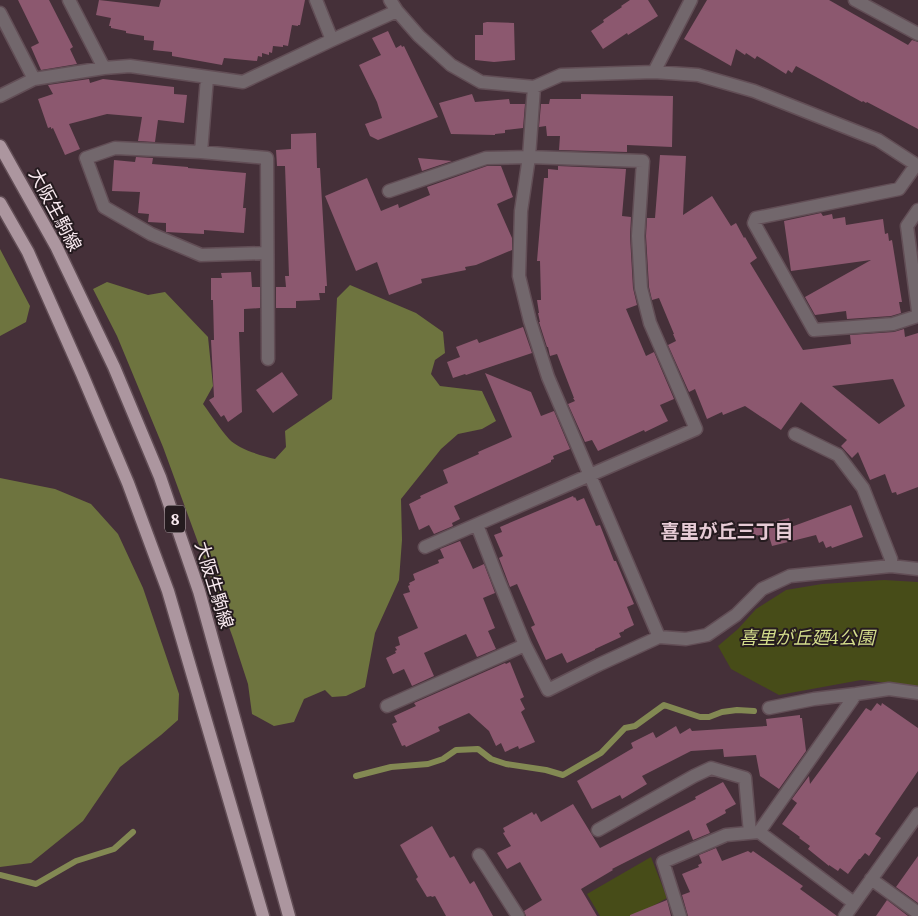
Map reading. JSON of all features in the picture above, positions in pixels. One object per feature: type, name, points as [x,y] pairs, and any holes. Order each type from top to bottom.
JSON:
[{"type":"main road","name":"大阪生駒線","points":[[0,146],[56,246],[114,367],[160,477],[199,591],[288,916]]},
{"type":"main road","name":"8","points":[[0,203],[28,252],[82,374],[128,483],[168,591],[263,916]]},
{"type":"street","points":[[69,0],[104,68]]},
{"type":"street","points":[[316,0],[332,40]]},
{"type":"street","points":[[654,72],[691,0]]},
{"type":"street","points":[[855,0],[918,34]]},
{"type":"street","points":[[0,96],[34,79],[104,68],[130,66],[243,82],[332,40],[394,6],[420,36],[450,65],[481,82],[534,87],[561,75],[654,72],[698,75],[754,91],[878,140],[917,166],[899,189],[756,218],[754,223],[814,330],[893,324],[918,316]]},
{"type":"street","points":[[0,12],[34,79]]},
{"type":"street","points":[[201,152],[207,78]]},
{"type":"street","points":[[534,87],[529,157],[521,211],[519,276],[530,321],[548,377],[659,637]]},
{"type":"street","points":[[267,253],[201,255],[152,234],[104,206],[86,158],[115,148],[201,152],[266,158],[267,253],[268,359]]},
{"type":"street","points":[[389,191],[486,158],[529,157],[643,161],[638,236],[641,288],[650,323],[696,429],[425,548]]},
{"type":"street","points":[[918,210],[907,226],[918,311]]},
{"type":"street","points":[[795,434],[838,455],[863,488],[891,559],[891,566]]},
{"type":"street","points":[[477,525],[525,645],[548,690],[659,637],[686,639],[707,634],[736,615],[762,589],[790,576],[891,566],[918,569]]},
{"type":"street","points":[[387,706],[525,645]]},
{"type":"street","points":[[769,708],[814,699],[889,689],[918,693]]},
{"type":"street","points":[[755,833],[856,694]]},
{"type":"street","points":[[598,830],[711,768],[745,778],[755,833]]},
{"type":"street","points":[[845,916],[918,814]]},
{"type":"street","points":[[680,916],[663,862],[726,835],[755,833],[854,903]]},
{"type":"street","points":[[479,855],[518,916]]},
{"type":"street","points":[[871,880],[918,913]]},
{"type":"green space","points":[[0,249],[30,306],[26,322],[0,336]]},
{"type":"green space","points":[[107,282],[148,295],[165,292],[208,337],[213,386],[203,404],[233,443],[264,456],[275,459],[286,447],[285,431],[332,399],[337,298],[350,285],[416,313],[443,332],[445,353],[435,360],[431,374],[440,386],[482,391],[496,421],[482,429],[458,434],[441,449],[401,499],[402,540],[399,580],[375,633],[365,687],[346,696],[332,697],[325,690],[304,699],[294,722],[274,726],[252,714],[248,684],[233,638],[163,447],[117,336],[93,289]]},
{"type":"green space","points":[[0,478],[55,489],[91,504],[118,534],[143,588],[179,694],[178,720],[120,767],[83,821],[31,863],[0,867]]},
{"type":"green space","name":"喜里が丘廼4公園","points":[[884,580],[918,582],[918,686],[861,680],[779,695],[731,669],[718,646],[738,629],[756,609],[786,590],[822,584]]},
{"type":"green space","points":[[651,857],[667,898],[635,916],[600,916],[587,894]]},
{"type":"building","points":[[18,0],[49,0],[73,47],[70,49],[77,64],[41,70],[31,47],[39,43]]},
{"type":"building","points":[[99,0],[159,7],[161,0],[305,0],[300,25],[292,25],[288,46],[273,46],[272,53],[269,52],[269,55],[262,53],[262,57],[258,56],[257,61],[224,58],[222,65],[172,56],[172,52],[153,50],[154,41],[144,40],[144,36],[111,28],[109,26],[111,18],[96,15]]},
{"type":"building","points":[[630,0],[648,0],[658,16],[603,49],[591,31]]},
{"type":"building","points":[[707,0],[829,0],[908,45],[912,40],[918,42],[918,129],[867,102],[862,102],[796,66],[792,73],[788,70],[786,74],[757,56],[755,59],[736,49],[731,66],[684,39]]},
{"type":"building","points":[[483,23],[514,23],[515,60],[494,62],[475,60],[475,35],[483,35]]},
{"type":"building","points":[[388,31],[396,48],[401,45],[402,47],[404,46],[438,117],[378,140],[370,136],[365,124],[382,118],[377,102],[359,65],[381,55],[372,38]]},
{"type":"building","points":[[89,79],[90,83],[103,79],[174,87],[174,94],[187,95],[184,123],[158,120],[155,142],[138,141],[142,117],[107,114],[69,124],[80,149],[65,155],[53,128],[48,128],[38,99],[53,94],[48,85]]},
{"type":"building","points":[[472,94],[475,102],[509,99],[510,104],[525,104],[523,128],[505,130],[505,133],[495,135],[451,134],[439,103]]},
{"type":"building","points":[[581,94],[673,96],[672,147],[627,145],[627,152],[559,150],[560,136],[547,136],[546,126],[539,127],[541,104],[549,104],[550,99],[581,99]]},
{"type":"building","points":[[316,133],[317,168],[320,168],[327,286],[325,286],[325,293],[319,293],[320,300],[296,301],[296,308],[276,308],[276,287],[286,287],[285,276],[289,276],[285,166],[277,166],[276,150],[291,149],[291,134]]},
{"type":"building","points":[[660,155],[686,156],[683,215],[712,196],[731,226],[736,223],[757,258],[750,263],[803,350],[851,344],[850,335],[894,332],[904,329],[905,337],[918,333],[918,487],[897,495],[896,492],[892,493],[885,474],[870,480],[858,452],[852,458],[841,446],[847,440],[801,402],[781,430],[745,406],[723,415],[722,412],[707,419],[695,389],[689,392],[668,345],[676,341],[659,298],[652,300],[649,287],[646,236],[647,218],[655,218]],"holes":[[[893,379],[905,406],[879,424],[832,386]]]},
{"type":"building","points":[[136,157],[153,158],[152,164],[246,173],[243,208],[246,208],[244,233],[204,230],[204,234],[166,232],[166,223],[148,222],[149,214],[138,213],[140,192],[112,191],[114,160],[135,162]]},
{"type":"building","points":[[418,158],[452,161],[422,171]]},
{"type":"building","points":[[487,166],[501,166],[513,197],[497,204],[512,238],[512,250],[476,265],[465,267],[466,270],[421,279],[422,283],[389,295],[377,262],[356,271],[325,196],[367,178],[381,211],[398,204],[399,208],[430,195],[427,187]]},
{"type":"building","points":[[558,166],[626,169],[622,216],[631,217],[630,236],[633,288],[637,305],[626,309],[646,356],[654,352],[674,399],[660,405],[668,421],[598,451],[592,440],[585,442],[568,404],[575,401],[574,398],[557,354],[550,356],[539,322],[537,300],[541,300],[540,261],[537,261],[544,178],[548,178],[548,169],[558,170]]},
{"type":"building","points":[[821,213],[823,216],[832,214],[833,219],[845,217],[846,225],[883,219],[885,234],[888,233],[889,241],[892,240],[902,302],[899,302],[901,313],[891,316],[847,319],[846,311],[815,315],[805,297],[871,260],[791,271],[784,221]]},
{"type":"building","points":[[251,272],[252,287],[260,287],[260,308],[244,309],[244,332],[239,332],[242,412],[228,422],[224,415],[221,417],[209,400],[214,397],[211,340],[214,340],[211,278],[222,278],[221,273]]},
{"type":"building","points":[[523,327],[532,353],[453,378],[447,362],[460,357],[456,347],[477,339],[479,343]]},
{"type":"building","points":[[282,372],[298,395],[273,413],[256,390]]},
{"type":"building","points":[[485,373],[531,392],[541,416],[554,411],[570,449],[553,456],[554,459],[551,462],[454,506],[460,519],[452,523],[453,526],[434,534],[429,525],[419,530],[409,504],[421,498],[420,496],[448,483],[443,470],[512,437]]},
{"type":"building","points":[[573,496],[577,501],[584,498],[596,526],[600,525],[634,604],[627,607],[634,625],[619,633],[621,637],[567,663],[562,653],[546,660],[531,627],[535,625],[517,584],[510,587],[499,558],[503,556],[494,535],[502,532],[500,527]]},
{"type":"building","points":[[851,505],[863,537],[832,548],[831,546],[826,548],[823,541],[819,543],[816,535],[772,546],[769,536],[740,534],[739,531],[789,518],[791,527]]},
{"type":"building","points":[[460,541],[473,569],[484,564],[495,593],[483,598],[495,628],[488,631],[496,649],[477,657],[466,634],[424,653],[434,676],[412,686],[404,669],[393,674],[386,658],[396,653],[395,647],[400,645],[398,637],[418,628],[403,594],[410,592],[409,583],[415,580],[413,574],[439,563],[438,560],[444,558],[440,549]]},
{"type":"building","points":[[510,662],[524,697],[520,699],[525,709],[521,712],[535,742],[519,749],[518,746],[505,752],[501,743],[496,746],[489,731],[469,713],[438,727],[440,731],[406,747],[405,745],[402,746],[392,724],[397,722],[394,716],[416,706],[414,703]]},
{"type":"building","points":[[877,703],[881,706],[882,703],[918,728],[918,771],[875,834],[881,838],[869,856],[865,853],[848,874],[840,868],[838,871],[829,866],[808,849],[810,846],[800,837],[782,824],[797,803],[792,799],[809,776],[810,784],[866,708],[871,711]]},
{"type":"building","points":[[800,715],[806,751],[779,789],[760,776],[756,755],[724,757],[723,749],[691,751],[642,776],[647,784],[622,799],[620,795],[592,809],[577,781],[633,748],[631,743],[653,732],[656,738],[676,726],[680,734],[690,728],[692,731],[767,726],[766,719]]},
{"type":"building","points":[[723,782],[736,804],[725,810],[726,813],[706,824],[710,833],[693,840],[689,830],[612,869],[581,889],[597,916],[526,916],[524,911],[542,900],[520,862],[507,869],[497,853],[511,846],[503,833],[505,832],[503,828],[532,812],[534,815],[536,813],[541,822],[573,804],[600,848],[696,799],[695,797]]},
{"type":"building","points":[[432,826],[450,858],[454,856],[470,884],[474,881],[493,916],[446,916],[435,896],[427,897],[400,845]]},
{"type":"building","points":[[716,848],[722,861],[748,851],[751,853],[753,851],[803,886],[800,889],[837,916],[688,916],[682,895],[690,892],[682,874],[699,867],[698,865],[702,863],[699,855]]},
{"type":"building","points":[[918,856],[918,903],[896,887]]},
{"type":"building","points":[[667,900],[671,916],[630,916],[630,915]]},
{"type":"building","points":[[887,900],[908,916],[876,916]]},
{"type":"waterway","points":[[356,776],[391,767],[428,764],[443,759],[456,750],[478,749],[491,759],[506,764],[546,770],[563,775],[601,753],[625,728],[635,726],[664,705],[700,717],[709,717],[722,712],[737,710],[754,711]]},
{"type":"waterway","points":[[0,875],[36,884],[76,861],[114,849],[133,832]]},
{"type":"district","name":"喜里が丘三丁目","points":[[727,531]]}]
